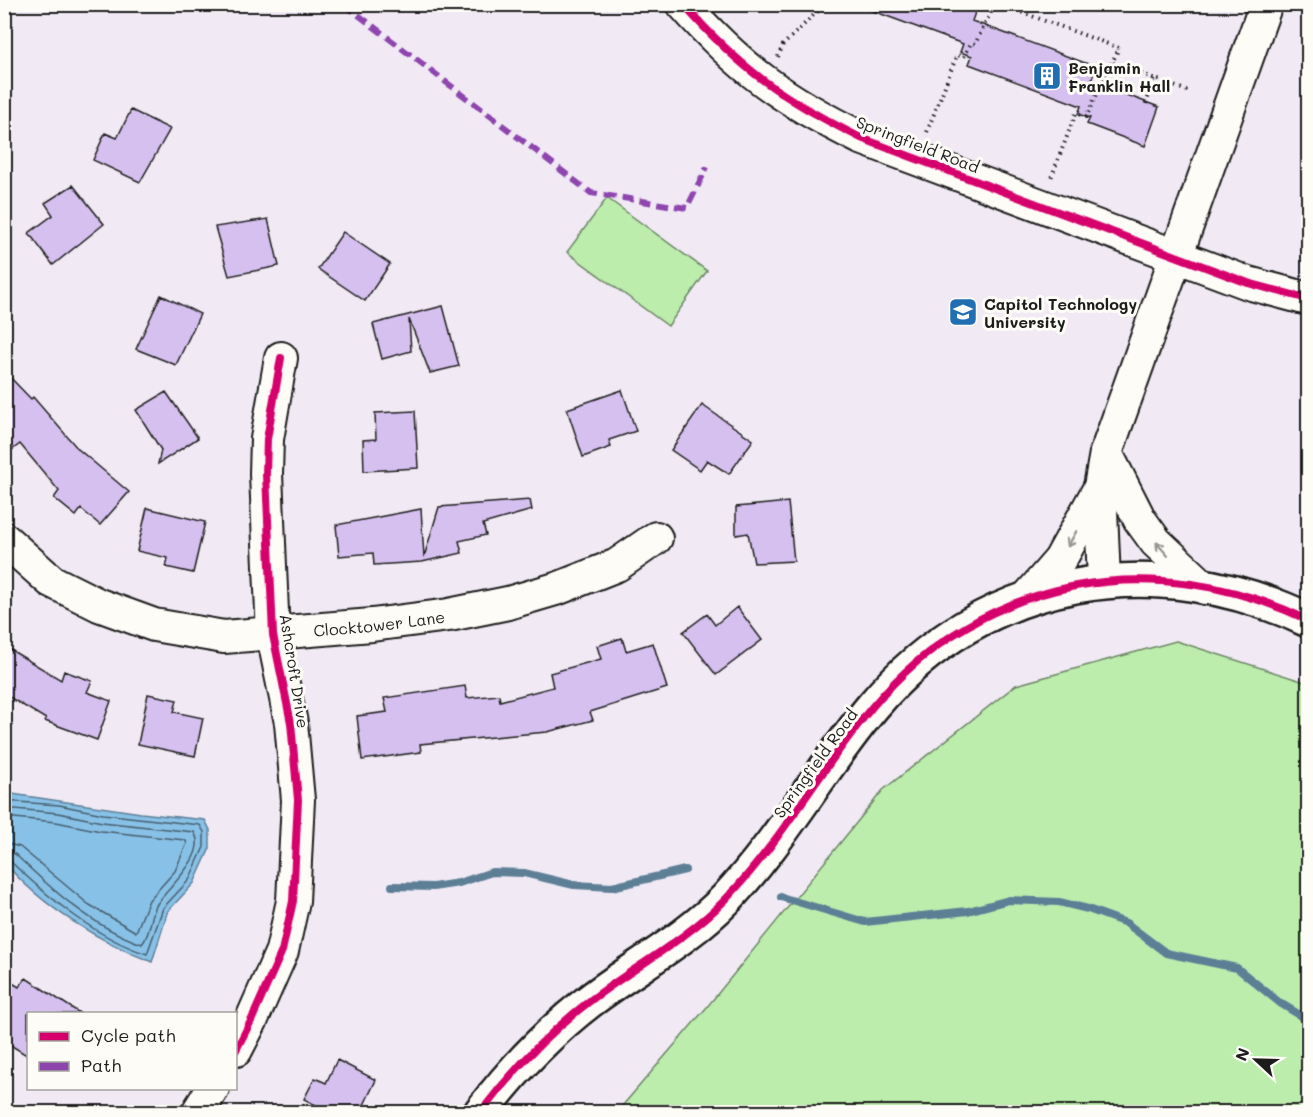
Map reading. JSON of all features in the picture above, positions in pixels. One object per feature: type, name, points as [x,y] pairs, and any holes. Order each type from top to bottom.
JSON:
[{"type":"street","name":"Springfield Road","points":[[683,4],[736,60],[767,85],[827,121],[917,159],[1248,283],[1308,299]]},
{"type":"street","points":[[1104,580],[1100,487],[1106,453],[1266,4]]},
{"type":"street","name":"Ashcroft Drive","points":[[237,1048],[282,951],[293,901],[298,800],[291,723],[273,635],[266,451],[282,358]]},
{"type":"street","points":[[1106,453],[1140,520],[1156,542],[1205,588]]},
{"type":"street","points":[[1027,598],[1060,560],[1100,487]]},
{"type":"street","name":"Clocktower Lane","points":[[4,538],[51,581],[99,605],[154,625],[224,637],[273,635],[438,617],[508,603],[559,588],[617,565],[656,538]]},
{"type":"street","name":"Springfield Road","points":[[481,1113],[528,1054],[553,1032],[591,1001],[691,930],[724,901],[777,839],[842,746],[899,678],[949,636],[973,621],[1027,598],[1104,580],[1134,579],[1205,588],[1252,599],[1308,620]]},
{"type":"street","points":[[198,1113],[212,1090]]},
{"type":"path","points":[[767,85],[783,45],[825,4]]},
{"type":"path","points":[[917,159],[957,55],[964,57],[971,43],[975,44],[997,4],[1119,48],[1086,117],[1076,113],[1041,206]]},
{"type":"path","points":[[1113,63],[1190,92]]},
{"type":"path","points":[[1146,104],[1154,79]]},
{"type":"green space","points":[[607,198],[707,271],[668,326],[567,252]]},
{"type":"green space","points":[[1176,641],[1308,683],[1308,1112],[617,1112],[707,1007],[883,790],[1016,685]]},
{"type":"water","points":[[12,794],[205,820],[210,830],[210,848],[194,883],[168,911],[152,962],[112,944],[72,921],[36,894],[5,863],[5,795]]},
{"type":"building","name":"Benjamin Franklin Hall","points":[[863,4],[978,4],[972,21],[1096,67],[1091,82],[1159,107],[1145,146],[1087,124],[1090,118],[1078,114],[1081,106],[969,64],[972,56],[960,52],[963,44],[862,7]]},
{"type":"building","points":[[131,110],[170,129],[140,182],[93,160],[105,133],[117,138]]},
{"type":"building","points":[[73,185],[104,224],[53,265],[29,233],[53,215],[45,203]]},
{"type":"building","points":[[268,219],[279,266],[229,276],[215,227]]},
{"type":"building","points":[[343,232],[390,264],[365,301],[318,269]]},
{"type":"building","points":[[161,295],[200,314],[176,365],[136,349]]},
{"type":"building","points":[[443,306],[459,366],[430,373],[409,319],[411,351],[382,359],[373,324]]},
{"type":"building","points":[[4,371],[31,399],[33,397],[78,449],[129,492],[100,525],[81,509],[76,516],[54,498],[59,491],[20,444],[4,456]]},
{"type":"building","points":[[622,390],[636,431],[609,440],[611,447],[583,457],[567,409]]},
{"type":"building","points":[[166,392],[198,438],[158,464],[161,450],[136,410]]},
{"type":"building","points":[[702,405],[753,440],[729,474],[707,460],[700,470],[671,450]]},
{"type":"building","points":[[415,411],[418,468],[364,471],[363,440],[376,439],[375,413]]},
{"type":"building","points":[[530,500],[532,510],[483,524],[486,535],[459,541],[462,553],[422,562],[374,565],[373,553],[339,556],[336,525],[421,509],[424,557],[439,507]]},
{"type":"building","points":[[788,502],[794,561],[754,563],[748,533],[736,535],[736,507]]},
{"type":"building","points":[[147,508],[205,522],[193,573],[166,567],[168,558],[137,551]]},
{"type":"building","points":[[737,607],[762,640],[716,675],[683,632],[707,614],[715,625]]},
{"type":"building","points":[[622,638],[626,651],[653,643],[667,688],[590,712],[593,720],[547,732],[420,744],[421,752],[362,760],[357,716],[387,712],[384,698],[465,686],[467,698],[499,695],[500,701],[553,687],[550,673],[601,659],[597,646]]},
{"type":"building","points":[[4,646],[61,680],[64,671],[92,681],[87,692],[111,701],[97,740],[45,721],[46,719],[4,694]]},
{"type":"building","points":[[148,694],[177,700],[174,712],[203,718],[195,756],[138,744]]},
{"type":"building","points":[[4,978],[19,987],[26,978],[78,1012],[27,1012],[27,1055],[4,1041]]},
{"type":"building","points":[[337,1060],[376,1080],[360,1113],[331,1113],[304,1099],[315,1078],[326,1083]]},
{"type":"waterway","points":[[392,886],[433,887],[459,883],[492,872],[524,873],[574,885],[612,887],[685,870]]},
{"type":"waterway","points":[[781,897],[865,922],[968,911],[1009,900],[1059,902],[1088,909],[1126,923],[1166,953],[1237,968],[1280,1003],[1308,1020]]},
{"type":"marked path","points":[[344,4],[591,193],[687,208],[707,167]]},
{"type":"cycle path","points":[[683,4],[724,47],[764,81],[809,110],[861,138],[1248,283],[1308,299]]},
{"type":"cycle path","points":[[237,1048],[282,951],[293,901],[298,800],[291,723],[273,635],[266,474],[267,439],[281,358]]},
{"type":"cycle path","points":[[481,1112],[546,1038],[591,1000],[695,927],[726,899],[765,853],[873,706],[917,661],[966,627],[1019,602],[1075,586],[1133,580],[1192,584],[1250,597],[1308,620]]},
{"type":"place","name":"Benjamin Franklin Hall","points":[[1047,76]]},
{"type":"place","name":"Capitol Technology University","points":[[963,312]]}]
